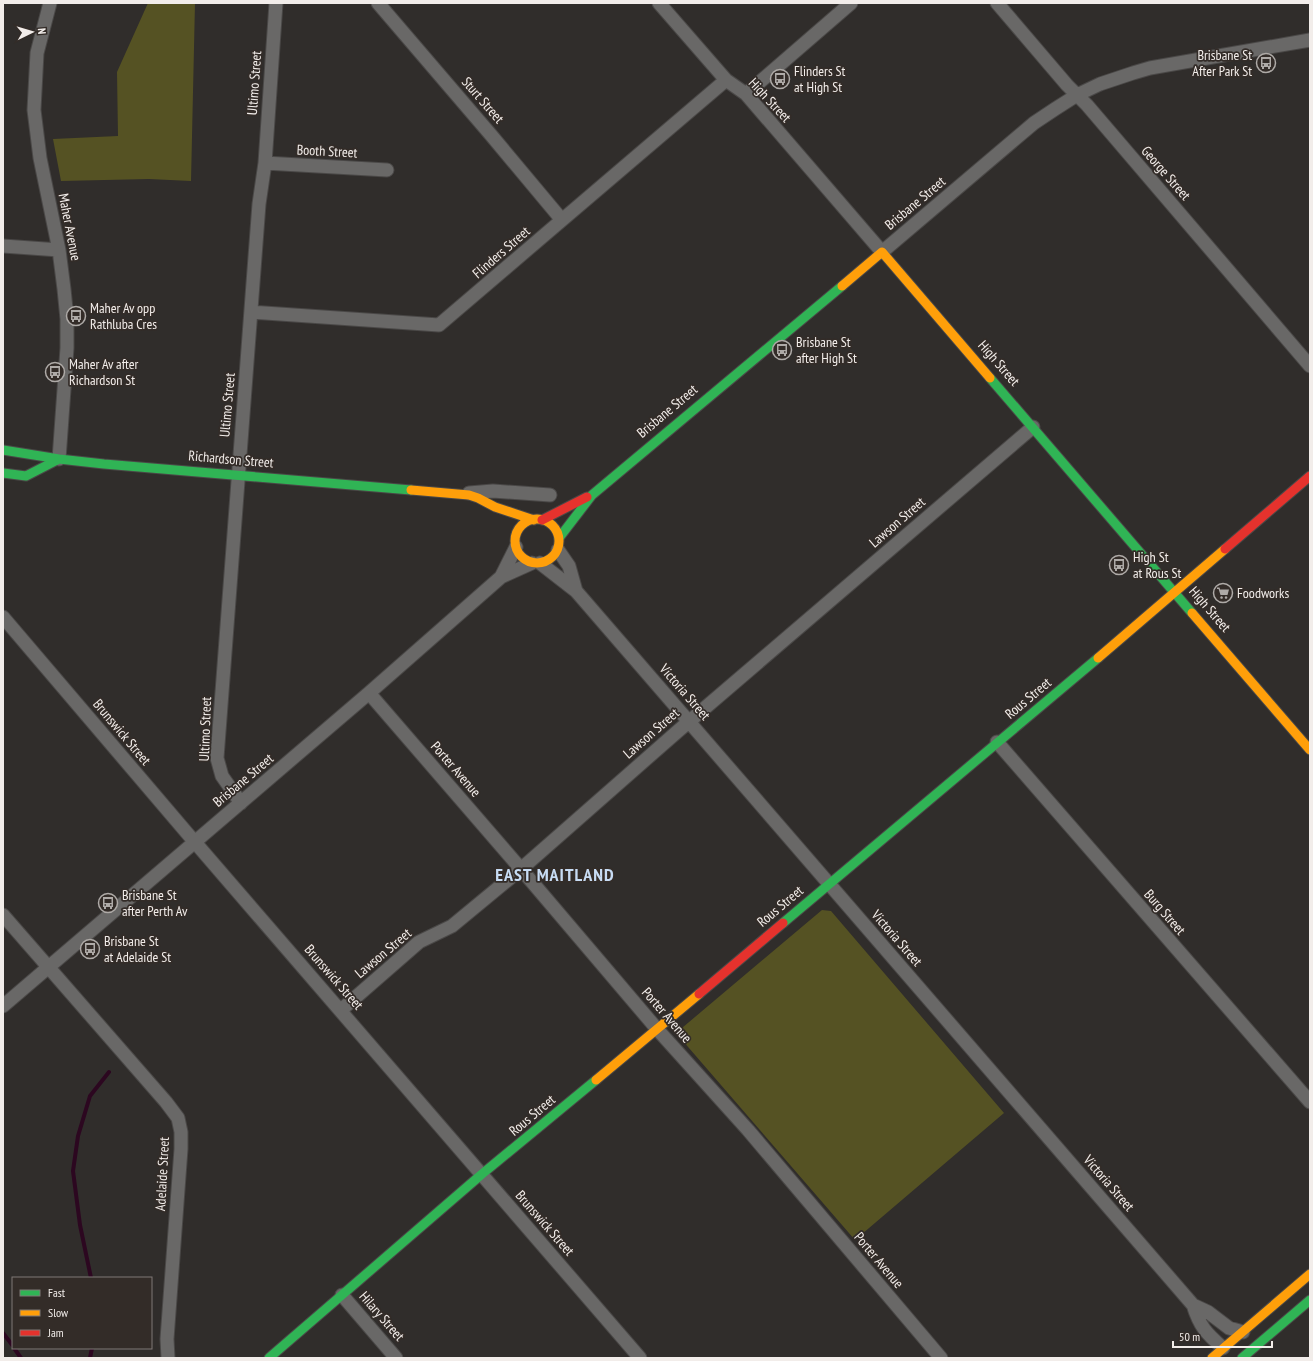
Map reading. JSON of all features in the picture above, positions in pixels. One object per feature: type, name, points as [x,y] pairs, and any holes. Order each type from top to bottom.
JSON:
[{"type":"main road","name":"High Street","points":[[882,252],[1310,750]]},
{"type":"main road","name":"Brisbane Street","points":[[558,544],[574,517],[592,495],[882,252]]},
{"type":"main road","name":"Richardson Street","points":[[3,450],[59,459],[104,464],[457,494],[478,498],[495,507],[538,520]]},
{"type":"main road","points":[[3,473],[26,476],[59,459]]},
{"type":"main road","name":"Rous Street","points":[[269,1358],[482,1174],[657,1029],[1174,593],[1310,476]]},
{"type":"main road","name":"Brisbane Street","points":[[538,520],[592,495]]},
{"type":"main road","points":[[495,507],[506,523],[520,554],[525,560],[536,563],[551,559],[558,544],[557,532],[548,522],[538,520],[527,522],[518,532],[516,543]]},
{"type":"main road","points":[[1227,1352],[1245,1348],[1310,1274]]},
{"type":"main road","points":[[1212,1358],[1227,1352],[1245,1348],[1270,1334],[1310,1300]]},
{"type":"street","name":"Maher Avenue","points":[[50,3],[37,53],[34,110],[40,158],[59,250],[64,289],[67,348],[59,459]]},
{"type":"street","name":"Ultimo Street","points":[[241,803],[222,776],[217,758],[258,204],[265,163],[276,3]]},
{"type":"street","name":"Sturt Street","points":[[378,3],[562,220]]},
{"type":"street","name":"High Street","points":[[659,3],[726,80],[746,94],[882,252]]},
{"type":"street","points":[[746,94],[851,3]]},
{"type":"street","name":"George Street","points":[[997,3],[1067,85],[1087,105],[1310,366]]},
{"type":"street","name":"Brisbane Street","points":[[882,252],[1034,123],[1077,95],[1111,80],[1150,68],[1310,40]]},
{"type":"street","name":"Flinders Street","points":[[251,312],[439,325],[726,80]]},
{"type":"street","name":"Booth Street","points":[[265,163],[387,170]]},
{"type":"street","points":[[3,246],[59,250]]},
{"type":"street","name":"Lawson Street","points":[[341,1010],[419,942],[452,926],[521,869],[689,721],[1033,427]]},
{"type":"street","name":"Richardson Street","points":[[457,494],[493,491],[550,496]]},
{"type":"street","name":"Brisbane Street","points":[[501,577],[516,543]]},
{"type":"street","name":"Victoria Street","points":[[558,544],[569,566],[576,591]]},
{"type":"street","name":"Brisbane Street","points":[[3,1006],[369,694],[501,577],[536,563]]},
{"type":"street","name":"Victoria Street","points":[[536,563],[576,591],[1193,1305],[1208,1312],[1229,1328],[1245,1348]]},
{"type":"street","name":"Brunswick Street","points":[[3,617],[640,1358]]},
{"type":"street","name":"Porter Avenue","points":[[369,694],[657,1029],[748,1130],[941,1358]]},
{"type":"street","name":"Burg Street","points":[[997,742],[1310,1102]]},
{"type":"street","name":"Adelaide Street","points":[[3,914],[166,1102],[178,1118],[181,1132],[181,1149],[167,1339],[168,1358]]},
{"type":"street","name":"Hilary Street","points":[[342,1295],[396,1358]]},
{"type":"street","name":"Victoria Street","points":[[1193,1305],[1198,1322],[1227,1352]]},
{"type":"shaded area","points":[[148,3],[195,3],[191,181],[149,179],[61,181],[53,139],[118,136],[117,72]]},
{"type":"shaded area","points":[[822,910],[831,911],[1004,1113],[855,1240],[676,1033]]},
{"type":"waterway","points":[[91,1277],[80,1225],[73,1171],[78,1136],[90,1096],[109,1072]]},
{"type":"waterway","points":[[3,1333],[12,1345]]},
{"type":"waterway","points":[[15,1349],[21,1358]]},
{"type":"waterway","points":[[90,1358],[92,1349]]},
{"type":"traffic: fast","points":[[559,538],[592,495],[842,286]]},
{"type":"traffic: fast","points":[[990,378],[1192,613]]},
{"type":"traffic: fast","points":[[3,450],[59,459],[104,464],[411,490]]},
{"type":"traffic: fast","points":[[3,473],[26,476],[59,459]]},
{"type":"traffic: fast","points":[[783,923],[1098,658]]},
{"type":"traffic: fast","points":[[269,1358],[482,1174],[596,1080]]},
{"type":"traffic: fast","points":[[1242,1358],[1310,1300]]},
{"type":"traffic: slow","points":[[842,286],[882,252],[990,378]]},
{"type":"traffic: slow","points":[[411,490],[469,495],[495,507],[534,520]]},
{"type":"traffic: slow","points":[[537,519],[549,523],[555,529],[559,541],[555,553],[549,559],[537,563],[525,559],[519,553],[515,541],[519,529],[525,523],[537,519]]},
{"type":"traffic: slow","points":[[1098,658],[1225,549]]},
{"type":"traffic: slow","points":[[1192,613],[1310,750]]},
{"type":"traffic: slow","points":[[596,1080],[699,994]]},
{"type":"traffic: slow","points":[[1212,1358],[1310,1274]]},
{"type":"traffic: jam","points":[[1225,549],[1310,476]]},
{"type":"traffic: jam","points":[[542,520],[587,497]]},
{"type":"traffic: jam","points":[[699,994],[783,923]]},
{"type":"place","name":"Brisbane St After Park St","points":[[1266,63]]},
{"type":"place","name":"Flinders St at High St","points":[[780,79]]},
{"type":"place","name":"Maher Av opp Rathluba Cres","points":[[76,316]]},
{"type":"place","name":"Brisbane St after High St","points":[[782,350]]},
{"type":"place","name":"Maher Av after Richardson St","points":[[55,372]]},
{"type":"place","name":"High St at Rous St","points":[[1119,565]]},
{"type":"place","name":"Foodworks","points":[[1223,593]]},
{"type":"place","name":"Brisbane St after Perth Av","points":[[108,903]]},
{"type":"place","name":"Brisbane St at Adelaide St","points":[[90,949]]},
{"type":"district","name":"EAST MAITLAND","points":[[555,875]]}]
